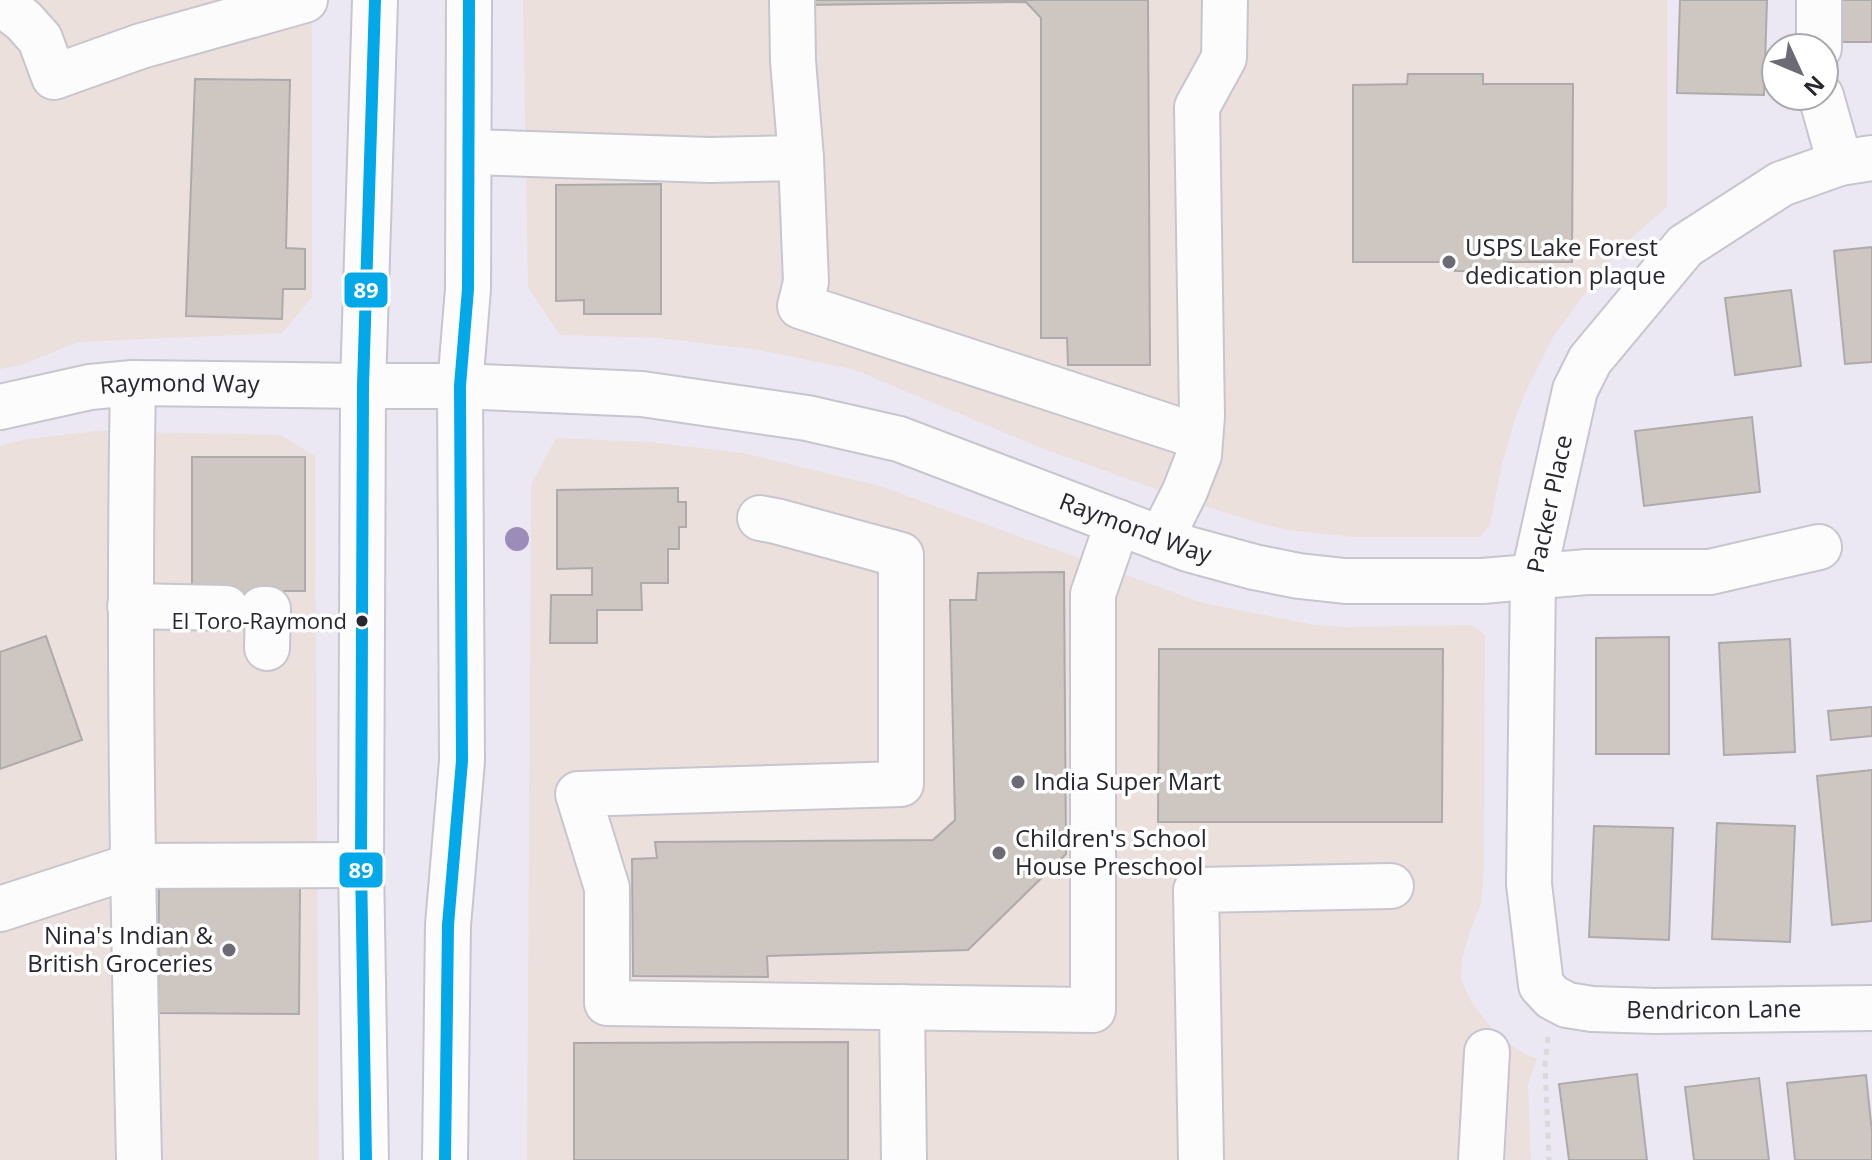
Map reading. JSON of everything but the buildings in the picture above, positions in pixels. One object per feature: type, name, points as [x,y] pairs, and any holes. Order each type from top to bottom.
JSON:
[{"type":"street","points":[[3,1],[40,39],[54,77],[141,46],[305,0]]},
{"type":"street","points":[[366,1160],[361,865],[363,386],[375,0]]},
{"type":"street","points":[[445,1160],[448,925],[462,761],[460,386],[468,289],[469,0]]},
{"type":"street","points":[[792,0],[806,282],[800,306],[1200,437]]},
{"type":"street","points":[[1161,539],[1199,455],[1202,416],[1197,107],[1224,58],[1225,0]]},
{"type":"street","points":[[1819,0],[1819,32]]},
{"type":"street","points":[[1830,112],[1856,160]]},
{"type":"street","points":[[470,152],[710,160],[801,158]]},
{"type":"street","name":"Packer Place","points":[[1555,998],[1541,985],[1529,884],[1533,578],[1575,390],[1590,360],[1685,246],[1781,184],[1856,160]]},
{"type":"street","points":[[133,383],[130,606],[132,866],[139,1160]]},
{"type":"street","name":"Raymond Way","points":[[0,407],[90,387],[133,383],[460,386],[642,394],[807,418],[899,439],[1188,549],[1254,567],[1329,580],[1482,581],[1587,572],[1710,572],[1819,547]]},
{"type":"street","points":[[760,518],[901,555],[901,784],[578,794],[607,888],[607,1003],[1093,1010],[1093,594],[1118,522]]},
{"type":"street","points":[[130,606],[252,622]]},
{"type":"street","points":[[0,909],[132,866],[361,865]]},
{"type":"street","points":[[1201,1160],[1196,890],[1391,886]]},
{"type":"street","name":"Bendricon Lane","points":[[1555,998],[1576,1007],[1644,1011],[1872,1008]]},
{"type":"street","points":[[902,1007],[904,1160]]},
{"type":"street","points":[[1481,1160],[1487,1052]]},
{"type":"path","points":[[1549,1160],[1545,1064],[1555,998]]},
{"type":"shaded area","points":[[0,0],[312,0],[312,297],[282,333],[78,342],[22,365],[0,369]]},
{"type":"shaded area","points":[[523,0],[1667,0],[1667,207],[1604,268],[1553,337],[1516,416],[1502,464],[1490,525],[1480,537],[1353,537],[1287,530],[1204,506],[1041,448],[855,370],[760,350],[659,338],[560,335],[528,288]]},
{"type":"shaded area","points":[[95,431],[281,435],[315,456],[319,1160],[0,1160],[0,446],[21,440]]},
{"type":"shaded area","points":[[556,438],[650,442],[743,453],[880,486],[1203,603],[1315,625],[1471,625],[1485,634],[1484,873],[1481,904],[1462,959],[1461,978],[1471,1001],[1498,1036],[1524,1054],[1537,1058],[1528,1085],[1531,1160],[527,1160],[531,484]]},
{"type":"transit line","name":"89","points":[[366,1160],[361,865],[363,386],[375,0]]},
{"type":"transit line","name":"89","points":[[445,1160],[448,925],[462,761],[460,386],[468,289],[469,0]]},
{"type":"place","name":"USPS Lake Forest dedication plaque","points":[[1449,262]]},
{"type":"place","name":"El Toro-Raymond","points":[[362,621]]},
{"type":"place","name":"India Super Mart","points":[[1018,782]]},
{"type":"place","name":"Children's School House Preschool","points":[[999,853]]},
{"type":"place","name":"Nina's Indian & British Groceries","points":[[229,950]]}]
